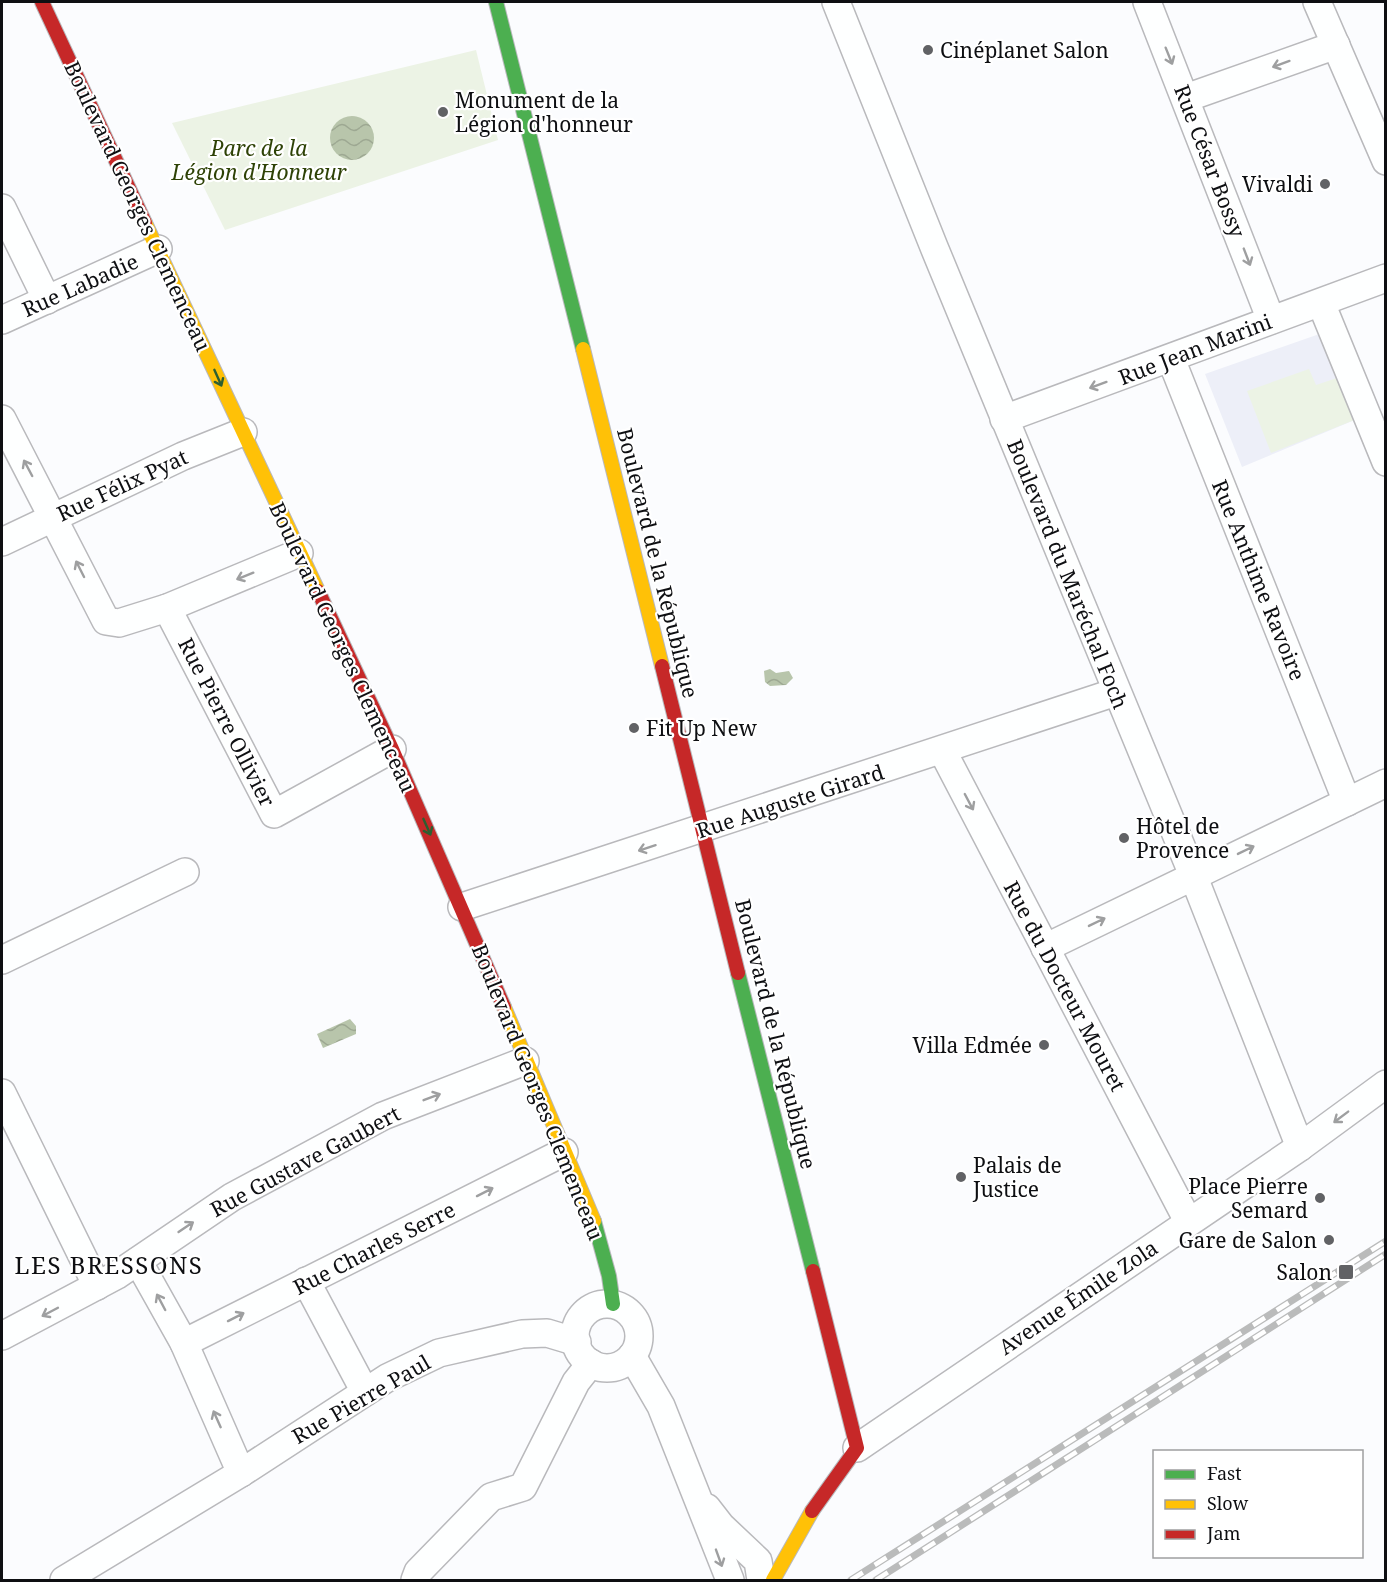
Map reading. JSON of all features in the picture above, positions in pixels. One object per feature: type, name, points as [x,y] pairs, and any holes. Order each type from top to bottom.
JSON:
[{"type":"main road","name":"Boulevard Georges Clemenceau","points":[[42,2],[392,749],[462,907],[525,1062],[596,1225],[613,1304]]},
{"type":"main road","name":"Boulevard de la République","points":[[496,2],[857,1448]]},
{"type":"main road","points":[[761,1576],[857,1448]]},
{"type":"main road","points":[[761,1576],[802,1524]]},
{"type":"street","name":"Boulevard du Maréchal Foch","points":[[836,2],[1004,419],[1193,875],[1300,1147]]},
{"type":"street","name":"Rue César Bossy","points":[[1147,2],[1271,320]]},
{"type":"street","points":[[1317,2],[1386,161]]},
{"type":"street","points":[[1186,98],[1336,45]]},
{"type":"street","points":[[2,208],[47,300]]},
{"type":"street","name":"Rue Labadie","points":[[2,320],[158,249]]},
{"type":"street","name":"Rue Jean Marini","points":[[1004,419],[1386,278]]},
{"type":"street","points":[[1321,303],[1386,462]]},
{"type":"street","name":"Rue Anthime Ravoire","points":[[1171,359],[1347,802]]},
{"type":"street","points":[[2,419],[106,621],[119,623],[167,608],[299,553]]},
{"type":"street","name":"Rue Félix Pyat","points":[[2,542],[183,456],[243,432]]},
{"type":"street","name":"Rue Pierre Ollivier","points":[[167,608],[274,814],[392,749]]},
{"type":"street","name":"Rue Auguste Girard","points":[[462,907],[703,830],[1116,692]]},
{"type":"street","name":"Rue du Docteur Mouret","points":[[942,750],[1188,1221]]},
{"type":"street","points":[[1045,948],[1386,783]]},
{"type":"street","points":[[2,960],[184,872]]},
{"type":"street","name":"Rue Gustave Gaubert","points":[[2,1336],[97,1286],[232,1197],[382,1116],[525,1062]]},
{"type":"street","name":"Avenue Émile Zola","points":[[857,1448],[1300,1147],[1386,1084]]},
{"type":"street","points":[[2,1093],[97,1286]]},
{"type":"street","name":"Rue Charles Serre","points":[[183,1343],[564,1152]]},
{"type":"street","points":[[138,1261],[183,1343],[241,1473]]},
{"type":"street","points":[[306,1281],[365,1392]]},
{"type":"street","points":[[415,1581],[418,1572],[491,1497],[523,1487],[576,1382],[583,1341],[595,1306],[613,1304],[624,1308],[635,1319],[636,1346],[730,1581]]},
{"type":"street","name":"Rue Pierre Paul","points":[[64,1581],[241,1473],[365,1392],[439,1353],[522,1334],[544,1324],[583,1341]]},
{"type":"street","points":[[583,1341],[606,1368],[618,1366],[636,1346]]},
{"type":"street","points":[[697,1495],[761,1576]]},
{"type":"shaded area","points":[[1328,331],[1362,417],[1242,467],[1205,374]]},
{"type":"green space","name":"Parc de la Légion d'Honneur","points":[[476,50],[498,140],[225,230],[172,123]]},
{"type":"green space","points":[[1309,369],[1316,385],[1346,375],[1362,417],[1271,453],[1247,391]]},
{"type":"water","points":[[352,116],[361,117],[368,122],[373,129],[373,147],[368,154],[361,159],[352,160],[343,159],[336,154],[331,147],[330,138],[331,129],[336,122],[343,117]]},
{"type":"water","points":[[770,669],[776,673],[789,671],[793,678],[786,685],[770,686],[765,682],[764,671]]},
{"type":"water","points":[[350,1019],[356,1026],[356,1034],[323,1048],[317,1034]]},
{"type":"railway","points":[[851,1580],[1386,1241]]},
{"type":"railway","points":[[876,1580],[1386,1254]]},
{"type":"traffic: fast","points":[[496,2],[583,349]]},
{"type":"traffic: fast","points":[[738,973],[813,1271]]},
{"type":"traffic: fast","points":[[594,1221],[609,1276],[613,1304]]},
{"type":"traffic: slow","points":[[145,223],[318,591]]},
{"type":"traffic: slow","points":[[583,349],[662,666]]},
{"type":"traffic: slow","points":[[504,1007],[594,1221]]},
{"type":"traffic: slow","points":[[773,1580],[812,1511]]},
{"type":"traffic: jam","points":[[42,2],[145,223]]},
{"type":"traffic: jam","points":[[318,591],[392,749],[504,1007]]},
{"type":"traffic: jam","points":[[662,666],[738,973]]},
{"type":"traffic: jam","points":[[812,1511],[857,1448],[813,1271]]},
{"type":"place","name":"Cinéplanet Salon","points":[[928,50]]},
{"type":"place","name":"Monument de la Légion d'honneur","points":[[443,112]]},
{"type":"place","name":"Vivaldi","points":[[1325,184]]},
{"type":"place","name":"Fit Up New","points":[[634,728]]},
{"type":"place","name":"Hôtel de Provence","points":[[1124,838]]},
{"type":"place","name":"Villa Edmée","points":[[1044,1045]]},
{"type":"place","name":"Palais de Justice","points":[[961,1177]]},
{"type":"place","name":"Place Pierre Semard","points":[[1320,1198]]},
{"type":"place","name":"Gare de Salon","points":[[1329,1240]]},
{"type":"place","name":"Salon","points":[[1346,1272]]},
{"type":"district","name":"LES BRESSONS","points":[[109,1264]]}]
